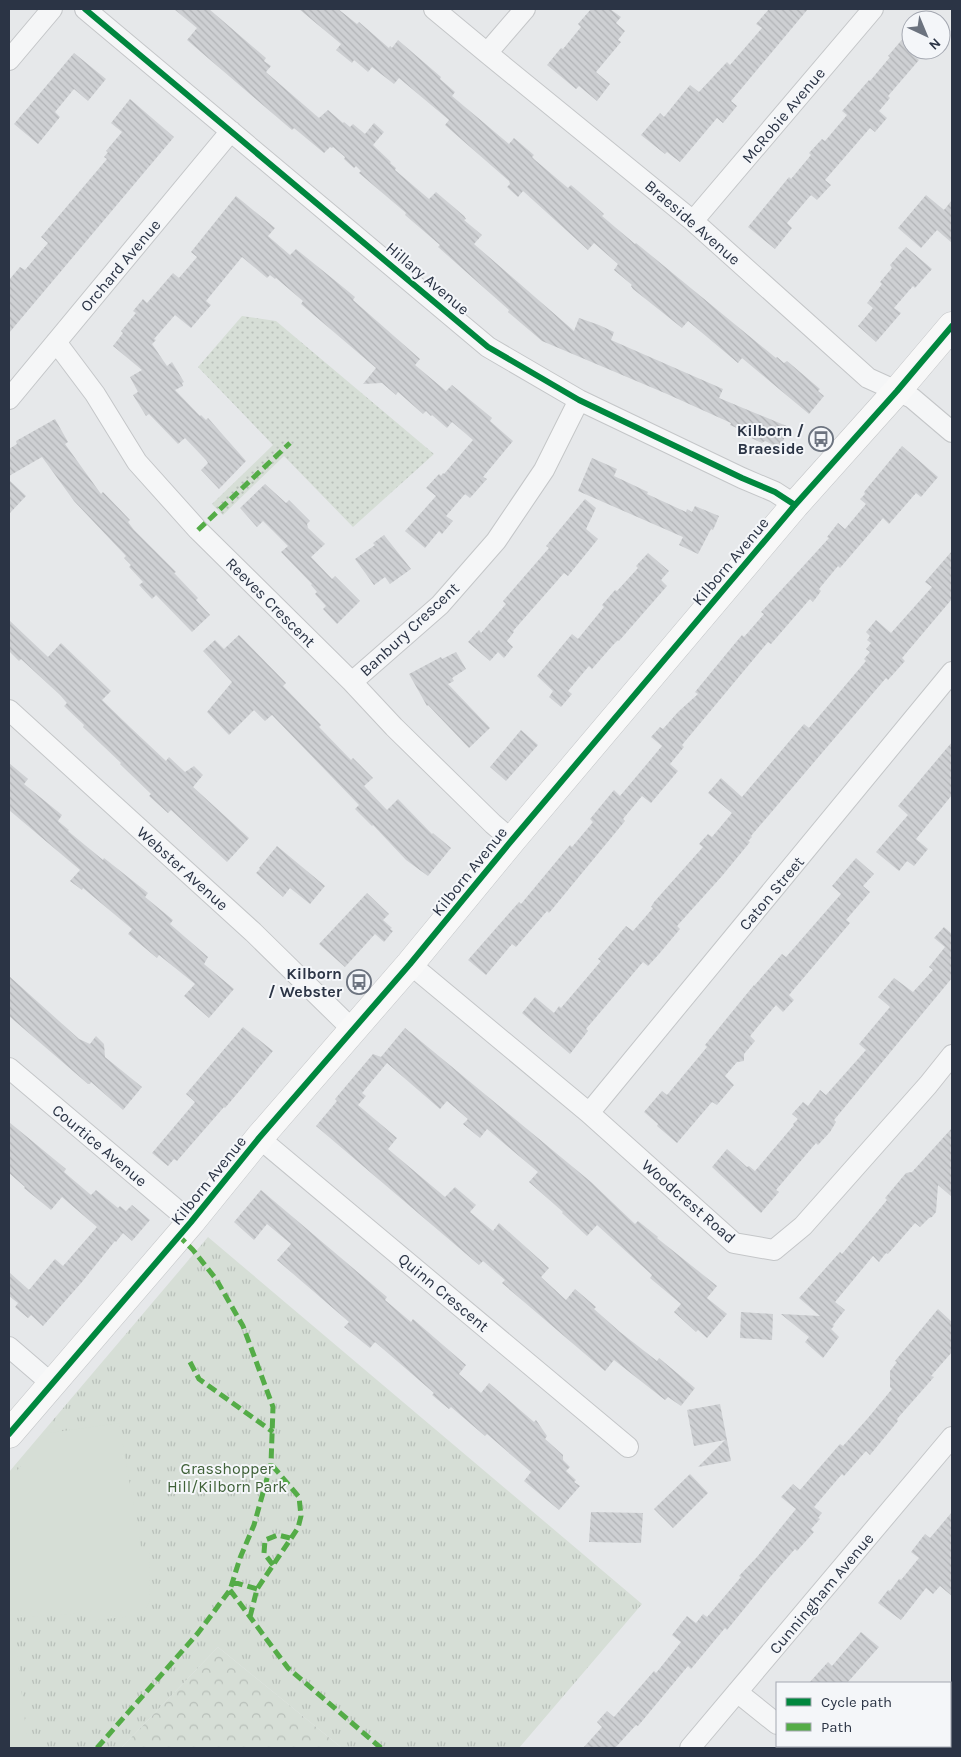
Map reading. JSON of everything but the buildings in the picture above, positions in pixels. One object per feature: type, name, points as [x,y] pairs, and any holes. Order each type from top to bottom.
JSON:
[{"type":"street","points":[[9,60],[52,9]]},
{"type":"street","name":"Hillary Avenue","points":[[85,9],[488,347],[579,400],[775,492],[795,506]]},
{"type":"street","name":"Braeside Avenue","points":[[434,9],[693,220],[868,378],[912,398],[952,432]]},
{"type":"street","points":[[487,53],[525,9]]},
{"type":"street","name":"McRobie Avenue","points":[[693,220],[873,9]]},
{"type":"street","name":"Orchard Avenue","points":[[9,398],[231,131]]},
{"type":"street","name":"Kilborn Avenue","points":[[9,1434],[410,964],[512,840],[795,506],[952,326]]},
{"type":"street","name":"Reeves Crescent","points":[[56,342],[95,394],[137,462],[198,530],[352,682],[394,727],[493,824],[512,840]]},
{"type":"street","name":"Banbury Crescent","points":[[352,682],[440,605],[496,541],[544,470],[579,400]]},
{"type":"street","name":"Caton Street","points":[[589,1113],[952,672]]},
{"type":"street","name":"Webster Avenue","points":[[9,710],[253,932],[354,1030]]},
{"type":"street","name":"Woodcrest Road","points":[[410,964],[589,1113],[734,1243],[774,1250],[803,1226],[928,1085],[952,1055]]},
{"type":"street","name":"Courtice Avenue","points":[[9,1068],[191,1222]]},
{"type":"street","name":"Quinn Crescent","points":[[260,1138],[628,1447]]},
{"type":"street","points":[[9,1346],[52,1384]]},
{"type":"street","name":"Cunningham Avenue","points":[[690,1748],[952,1437]]},
{"type":"street","points":[[737,1692],[776,1723]]},
{"type":"green space","points":[[242,316],[276,321],[434,454],[353,527],[284,456],[223,515],[212,504],[273,445],[198,367]]},
{"type":"green space","name":"Grasshopper Hill/Kilborn Park","points":[[208,1237],[642,1604],[519,1748],[342,1748],[218,1647],[121,1748],[9,1748],[9,1472]]},
{"type":"green space","points":[[119,1423],[141,1547],[149,1547],[150,1601],[142,1615],[88,1621],[86,1613],[13,1618],[28,1747],[9,1748],[9,1480],[49,1433]]},
{"type":"green space","points":[[218,1647],[342,1748],[121,1748]]},
{"type":"marked path","points":[[198,530],[290,443]]},
{"type":"marked path","points":[[97,1748],[198,1633],[230,1590],[240,1558],[254,1525],[271,1464],[273,1407],[243,1326],[216,1279],[179,1236]]},
{"type":"marked path","points":[[190,1362],[199,1379],[273,1432]]},
{"type":"marked path","points":[[250,1617],[257,1589],[298,1528],[301,1516],[299,1497],[271,1464]]},
{"type":"marked path","points":[[265,1486],[286,1484]]},
{"type":"marked path","points":[[273,1565],[264,1553],[265,1540],[278,1535],[290,1538]]},
{"type":"marked path","points":[[233,1582],[257,1589]]},
{"type":"marked path","points":[[230,1590],[288,1668],[381,1748]]},
{"type":"cycle path","points":[[85,9],[488,347],[579,400],[775,492],[795,505]]},
{"type":"cycle path","points":[[9,1434],[191,1222],[259,1138],[410,964],[512,840],[795,505],[897,391],[952,326]]},
{"type":"place","name":"Kilborn / Braeside","points":[[821,439]]},
{"type":"place","name":"Kilborn / Webster","points":[[359,982]]}]
